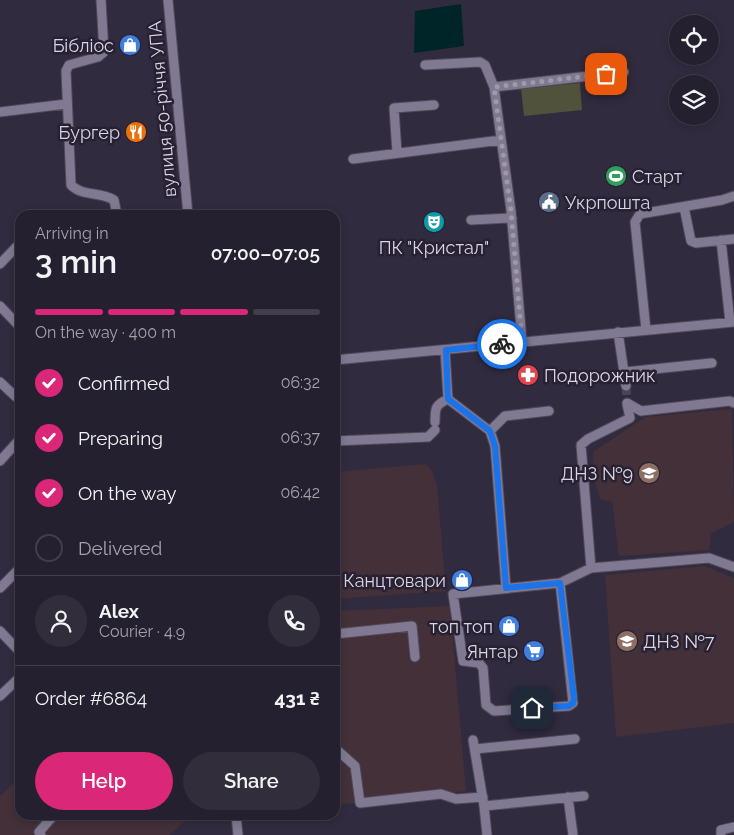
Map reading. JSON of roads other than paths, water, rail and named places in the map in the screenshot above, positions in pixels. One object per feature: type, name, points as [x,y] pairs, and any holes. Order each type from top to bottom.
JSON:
[{"type":"street","points":[[101,0],[104,52],[98,57],[69,65],[66,71],[71,185],[82,192],[105,195],[114,200],[114,210]]},
{"type":"street","name":"вулиця 50-річчя УПА","points":[[168,0],[188,210]]},
{"type":"street","points":[[424,65],[480,62],[485,65],[494,87],[512,218],[522,341]]},
{"type":"street","points":[[494,87],[624,72]]},
{"type":"street","points":[[0,112],[66,104]]},
{"type":"street","points":[[397,153],[394,108],[434,105]]},
{"type":"street","points":[[353,159],[501,140]]},
{"type":"street","points":[[646,330],[636,217],[640,214],[722,200],[734,196]]},
{"type":"street","points":[[684,207],[691,241],[696,243],[734,239]]},
{"type":"street","points":[[471,220],[512,218]]},
{"type":"street","points":[[340,360],[732,322],[721,240]]},
{"type":"street","points":[[0,264],[15,248]]},
{"type":"street","points":[[0,306],[15,322]]},
{"type":"street","points":[[618,332],[626,386]]},
{"type":"street","points":[[446,350],[448,399]]},
{"type":"street","points":[[625,372],[712,363]]},
{"type":"street","points":[[0,382],[15,394]]},
{"type":"street","points":[[340,441],[428,437],[435,426],[435,409],[437,404],[448,399]]},
{"type":"street","points":[[448,399],[490,431],[495,446],[506,588]]},
{"type":"street","points":[[591,568],[581,445],[588,439],[630,418],[627,404],[641,411],[730,401],[734,403]]},
{"type":"street","points":[[490,431],[505,416],[549,412]]},
{"type":"street","points":[[0,460],[15,444]]},
{"type":"street","points":[[560,583],[573,703],[569,706],[494,711],[486,704],[483,668],[479,663],[463,661],[454,594],[560,583],[591,568],[709,558],[734,567]]},
{"type":"street","points":[[0,588],[15,573]]},
{"type":"street","points":[[340,633],[412,626],[415,657]]},
{"type":"street","points":[[0,631],[15,647]]},
{"type":"street","points":[[0,696],[15,682]]},
{"type":"street","points":[[487,835],[484,801],[474,744],[575,739]]},
{"type":"street","points":[[340,752],[355,766],[360,803],[441,794],[456,799],[484,801],[584,796]]},
{"type":"street","points":[[568,797],[573,835]]},
{"type":"street","points":[[41,835],[40,832],[50,820]]},
{"type":"street","points":[[236,820],[238,835]]},
{"type":"street","points":[[721,835],[721,830],[734,827]]},
{"type":"tunnel","points":[[626,386],[627,403]]},
{"type":"place","name":"Бібліос","points":[[130,45]]},
{"type":"place","name":"Бургер","points":[[136,132]]},
{"type":"place","name":"Старт","points":[[616,176]]},
{"type":"place","name":"Укрпошта","points":[[549,202]]},
{"type":"place","name":"ПК \"Кристал\"","points":[[434,222]]},
{"type":"place","name":"Подорожник","points":[[528,375]]},
{"type":"place","name":"ДНЗ №9","points":[[649,473]]},
{"type":"place","name":"Канцтовари","points":[[462,580]]},
{"type":"place","name":"топ топ","points":[[509,626]]},
{"type":"place","name":"ДНЗ №7","points":[[627,641]]},
{"type":"place","name":"Янтар","points":[[534,651]]}]
